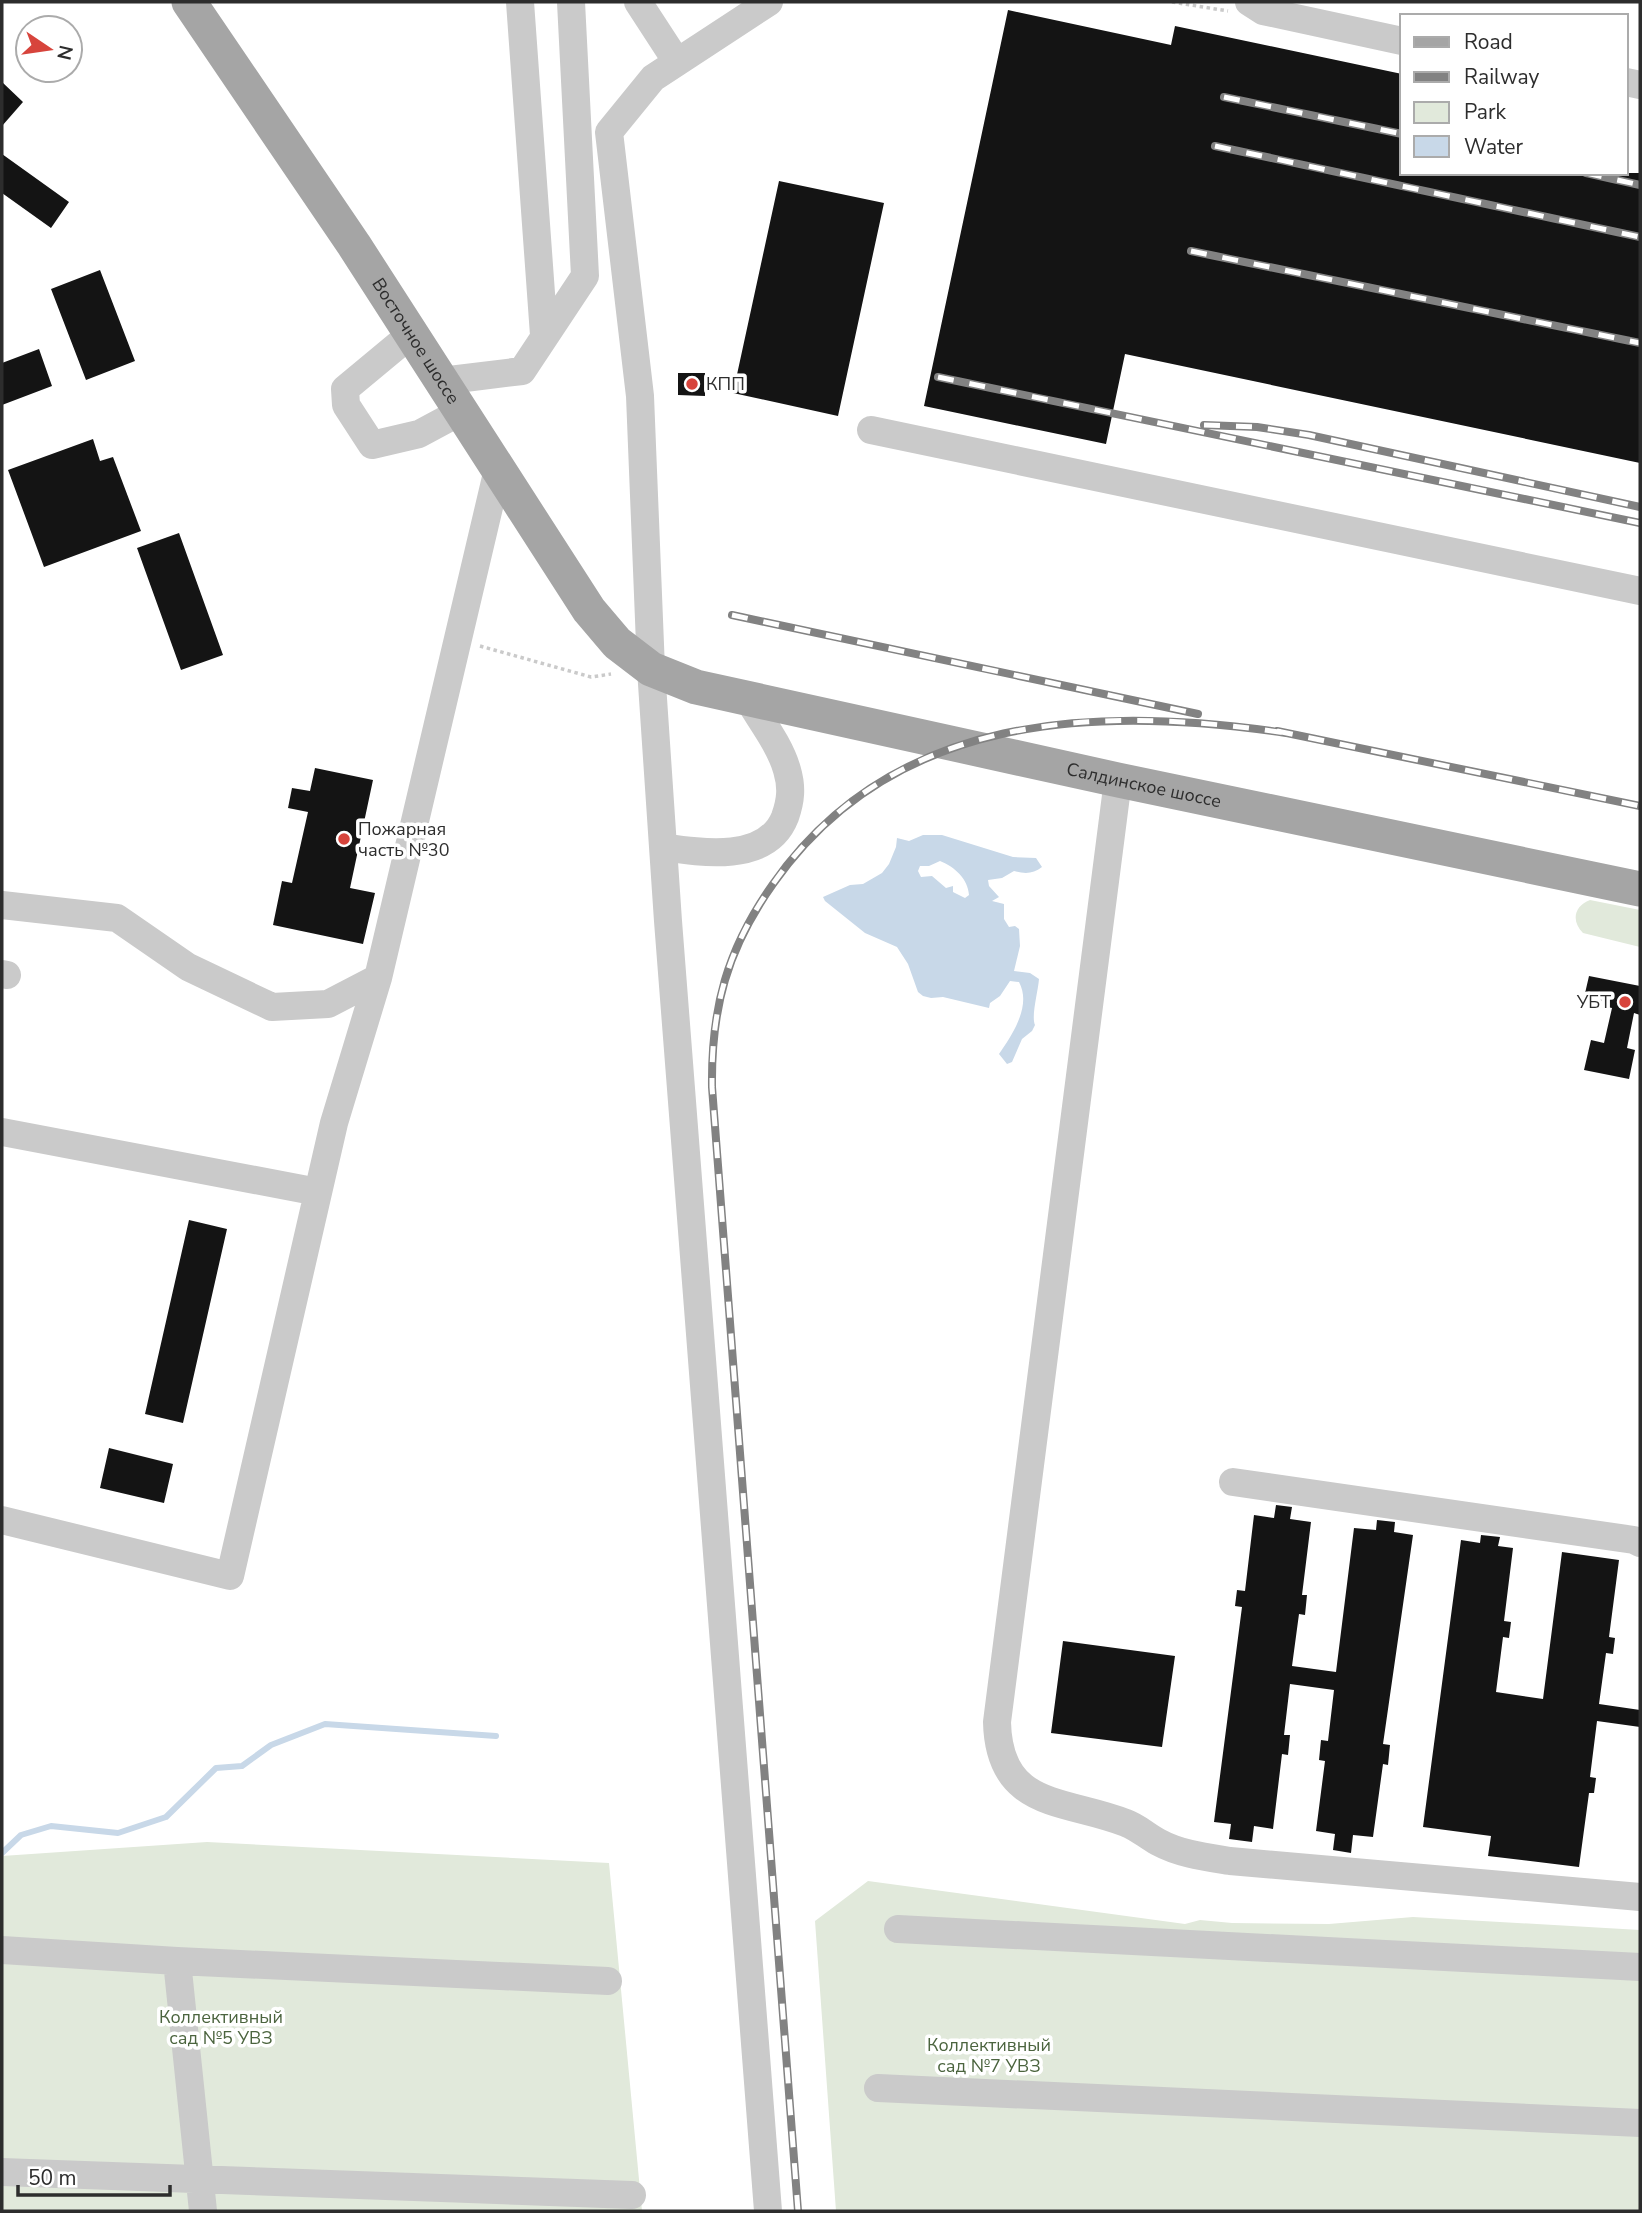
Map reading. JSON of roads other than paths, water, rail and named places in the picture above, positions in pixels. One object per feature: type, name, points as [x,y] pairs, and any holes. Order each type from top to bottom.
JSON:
[{"type":"main road","name":"Восточное шоссе","points":[[190,2],[354,245],[589,610],[617,643],[651,669]]},
{"type":"main road","name":"Салдинское шоссе","points":[[651,669],[696,687],[748,699],[1118,780],[1640,889]]},
{"type":"street","points":[[520,2],[544,335]]},
{"type":"street","points":[[441,381],[522,371],[584,276],[571,2]]},
{"type":"street","points":[[638,2],[677,62]]},
{"type":"street","points":[[768,2211],[663,847],[651,669],[640,396],[609,132],[653,78],[769,2]]},
{"type":"street","points":[[1256,6],[1400,41]]},
{"type":"street","points":[[410,335],[345,389],[346,405],[372,444],[418,434],[460,412]]},
{"type":"street","points":[[871,430],[1640,591]]},
{"type":"street","points":[[2,1520],[230,1576],[334,1123],[378,978],[498,469]]},
{"type":"street","points":[[663,847],[704,852],[747,849],[759,845],[782,823],[792,794],[790,780],[778,750],[748,699]]},
{"type":"street","points":[[1118,780],[997,1722],[999,1752],[1013,1775],[1032,1793],[1056,1805],[1127,1823],[1157,1842],[1192,1855],[1230,1861],[1640,1897]]},
{"type":"street","points":[[2,905],[117,918],[188,967],[272,1007],[328,1004],[378,978]]},
{"type":"street","points":[[2,1132],[318,1192]]},
{"type":"street","points":[[1233,1482],[1640,1543]]},
{"type":"street","points":[[898,1929],[1640,1967]]},
{"type":"street","points":[[2,1950],[608,1981]]},
{"type":"street","points":[[177,1961],[203,2211]]},
{"type":"street","points":[[878,2088],[1640,2123]]},
{"type":"street","points":[[2,2172],[632,2195]]},
{"type":"water","points":[[923,835],[942,835],[1013,857],[1036,858],[1042,867],[1025,873],[1014,871],[1002,878],[988,880],[989,886],[999,897],[992,901],[1004,904],[1004,919],[1009,927],[1015,926],[1019,929],[1020,946],[1014,971],[1030,973],[1039,979],[1034,1010],[1035,1025],[1022,1039],[1012,1062],[1007,1064],[999,1054],[1022,1010],[1019,982],[1010,981],[1000,996],[990,1003],[989,1008],[943,997],[923,996],[918,992],[908,964],[897,947],[865,933],[823,897],[850,885],[863,884],[882,873],[889,864],[897,838],[909,841]],"holes":[[[940,861],[956,870],[963,879],[969,895],[965,898],[953,892],[953,886],[946,888],[932,876],[921,877],[918,871],[920,866],[929,866]]]},
{"type":"waterway","points":[[2,1853],[21,1835],[51,1826],[118,1833],[166,1817],[216,1768],[242,1766],[271,1745],[325,1724],[496,1736]]},
{"type":"railway","points":[[1224,97],[1400,134]]},
{"type":"railway","points":[[1215,146],[1640,237]]},
{"type":"railway","points":[[1595,175],[1640,185]]},
{"type":"railway","points":[[1191,251],[1640,343]]},
{"type":"railway","points":[[938,377],[1640,523]]},
{"type":"railway","points":[[1204,425],[1257,427],[1309,435],[1640,507]]},
{"type":"railway","points":[[732,615],[1198,714]]},
{"type":"railway","points":[[798,2211],[712,1087],[715,1031],[725,980],[733,956],[757,908],[773,884],[822,827],[877,784],[938,753],[1004,733],[1072,723],[1143,721],[1215,724],[1286,733]]},
{"type":"railway","points":[[1277,731],[1640,806]]},
{"type":"place","name":"КПП","points":[[692,384]]},
{"type":"place","name":"Пожарная часть №30","points":[[344,839]]},
{"type":"place","name":"УБТ","points":[[1625,1002]]},
{"type":"park label","name":"Коллективный сад №5 УВЗ","points":[[221,2027]]},
{"type":"park label","name":"Коллективный сад №7 УВЗ","points":[[989,2055]]}]
